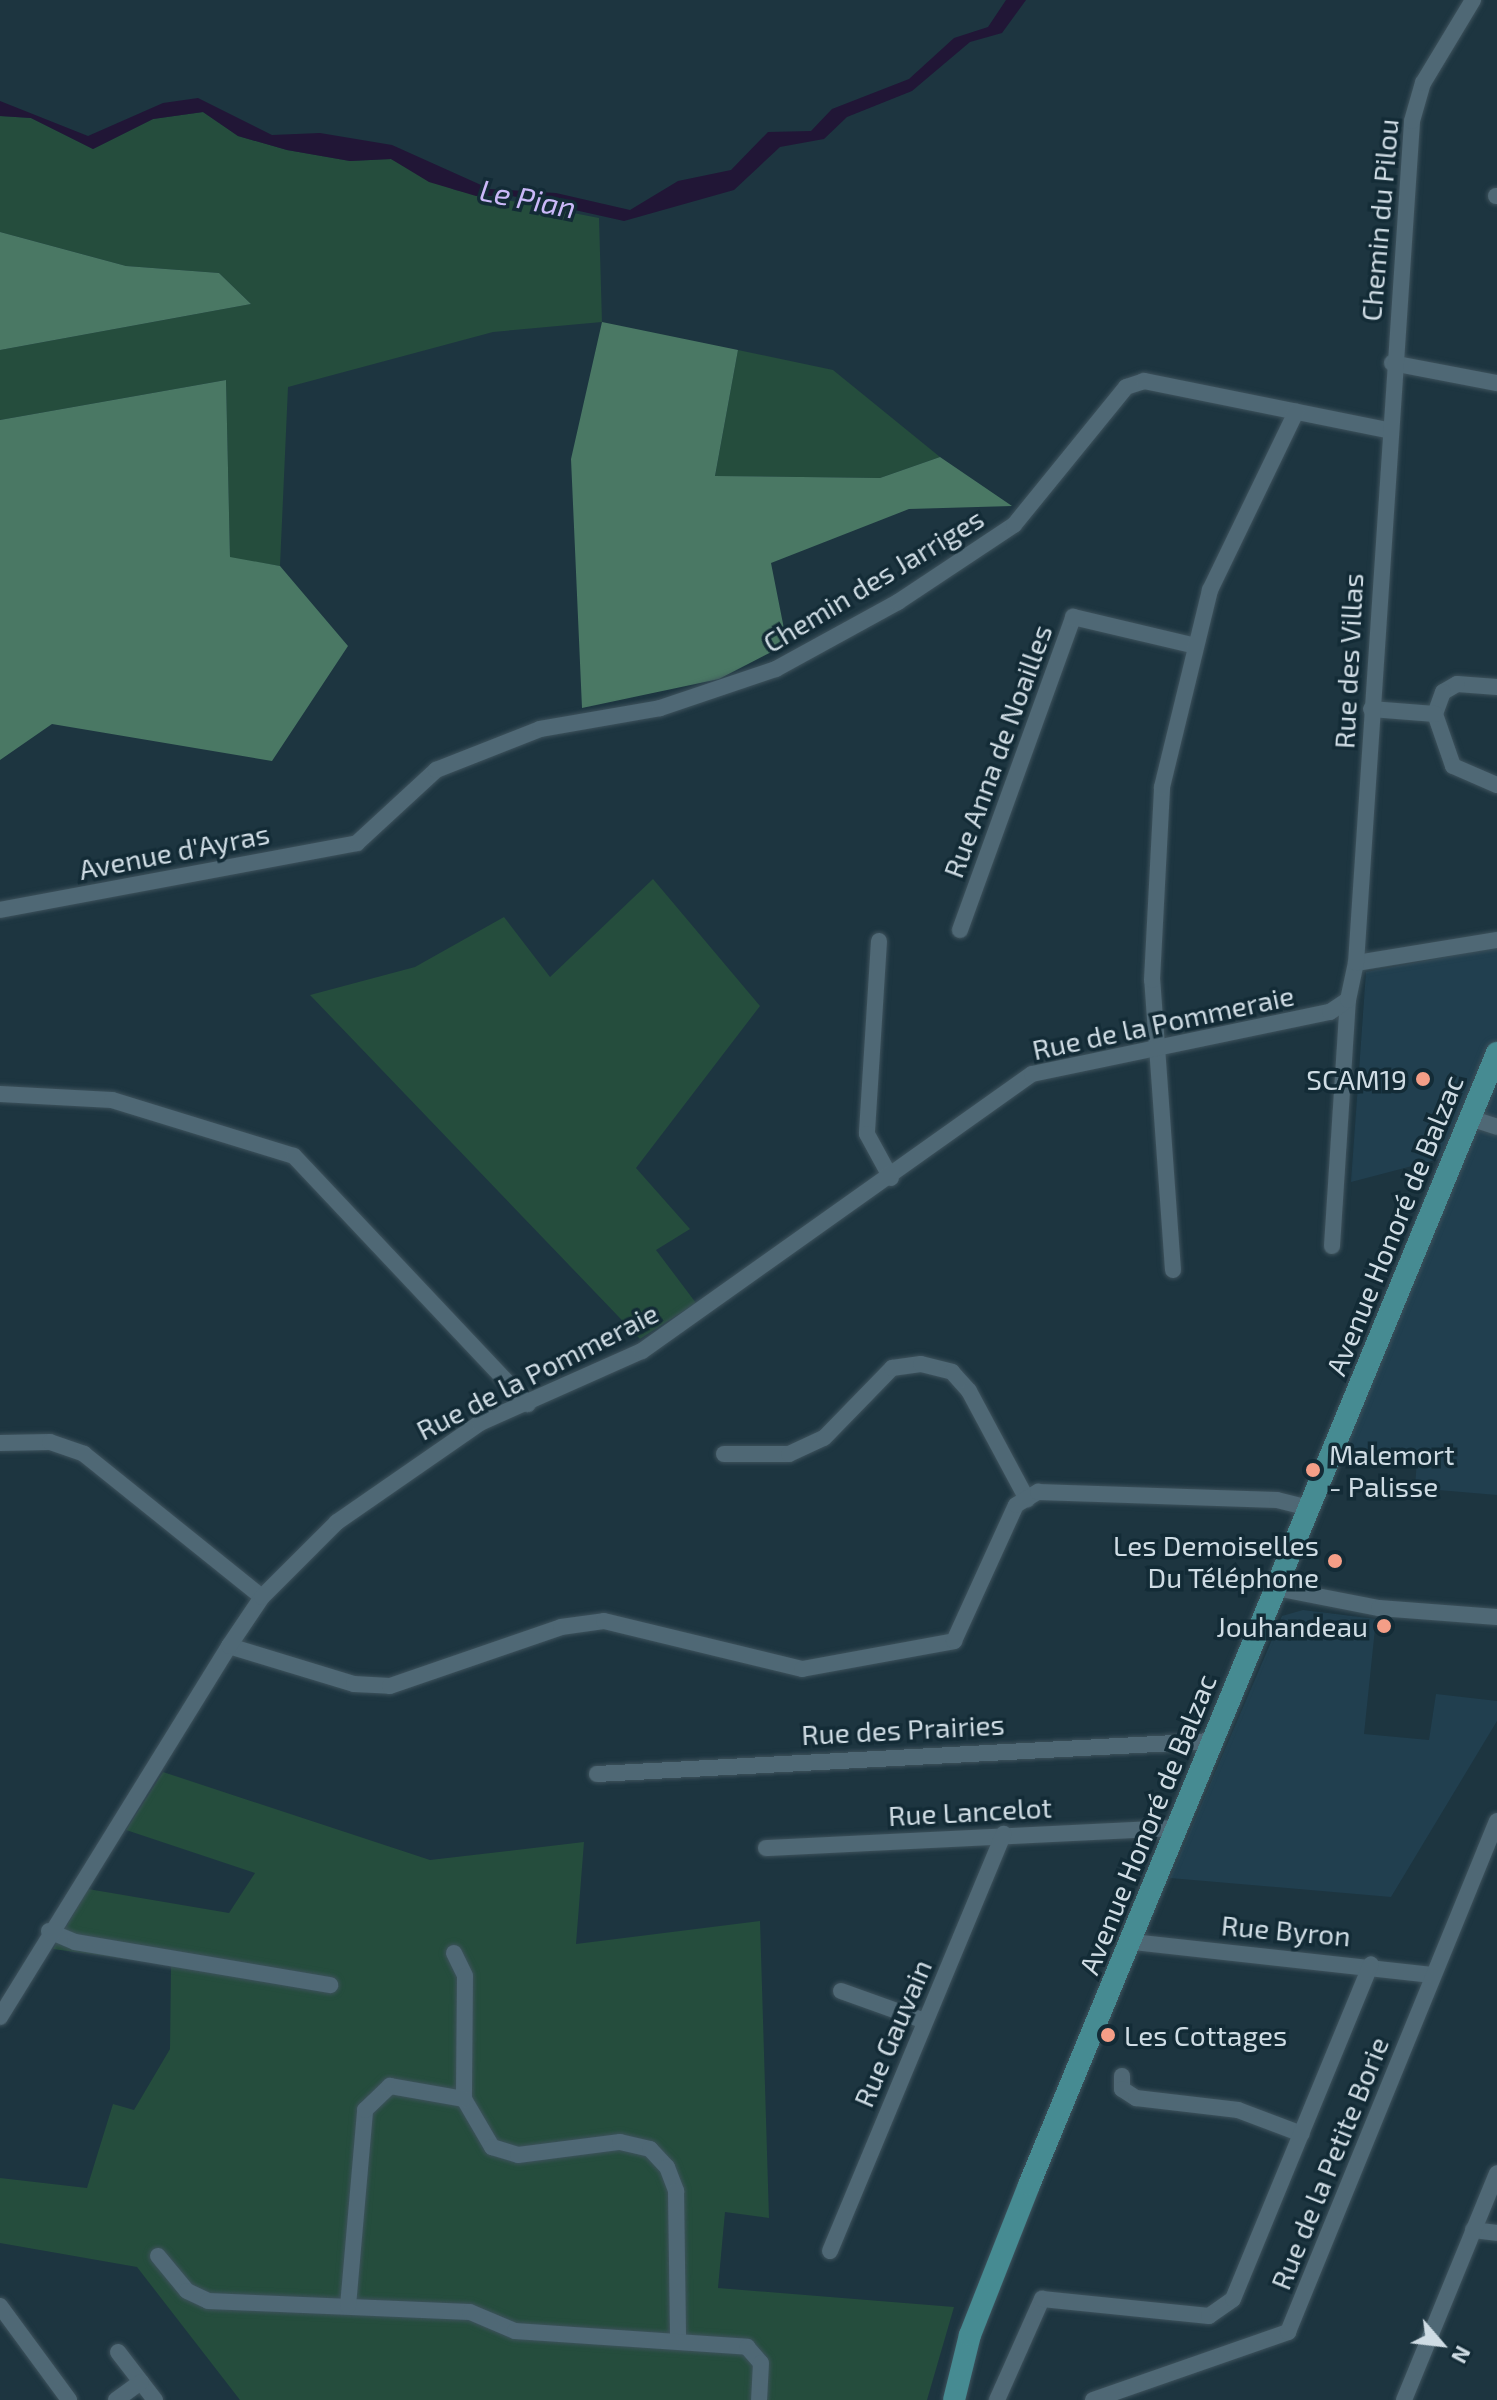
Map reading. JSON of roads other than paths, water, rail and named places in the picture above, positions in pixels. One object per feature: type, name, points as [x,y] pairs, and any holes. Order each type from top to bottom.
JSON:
[{"type":"main road","name":"Avenue Honoré de Balzac","points":[[954,2400],[982,2302],[1497,1053]]},
{"type":"street","name":"Chemin du Pilou","points":[[1392,363],[1412,121],[1423,83],[1473,0]]},
{"type":"street","points":[[1392,363],[1497,383]]},
{"type":"street","name":"Rue des Villas","points":[[1356,963],[1392,363]]},
{"type":"street","name":"Chemin des Jarriges","points":[[357,843],[436,770],[540,729],[660,708],[742,684],[898,602],[1014,525],[1126,387],[1144,381],[1387,430]]},
{"type":"street","points":[[1173,1270],[1152,980],[1162,787],[1210,590],[1296,412]]},
{"type":"street","name":"Rue Anna de Noailles","points":[[960,930],[1073,617],[1196,646]]},
{"type":"street","points":[[1497,687],[1457,684],[1443,692],[1435,714],[1453,766],[1497,785]]},
{"type":"street","points":[[1371,709],[1435,714]]},
{"type":"street","name":"Avenue d'Ayras","points":[[0,910],[357,843]]},
{"type":"street","points":[[1332,1246],[1348,1000],[1356,963],[1497,940]]},
{"type":"street","points":[[879,941],[867,1134],[891,1178]]},
{"type":"street","name":"Rue de la Pommeraie","points":[[0,2017],[49,1931],[262,1597],[337,1522],[417,1463],[480,1423],[642,1351],[891,1178],[1032,1074],[1330,1012],[1348,1000]]},
{"type":"street","points":[[0,1094],[112,1100],[294,1156],[528,1404]]},
{"type":"street","points":[[1470,1118],[1497,1127]]},
{"type":"street","points":[[724,1454],[789,1454],[824,1438],[892,1368],[921,1364],[952,1372],[969,1391],[1027,1499]]},
{"type":"street","points":[[0,1443],[50,1442],[84,1454],[262,1597]]},
{"type":"street","points":[[229,1646],[354,1684],[390,1686],[561,1627],[604,1621],[802,1669],[937,1648],[968,1621],[1016,1505],[1038,1492],[1277,1500],[1309,1508]]},
{"type":"street","points":[[1276,1588],[1379,1608],[1497,1617]]},
{"type":"street","name":"Rue des Prairies","points":[[597,1774],[1212,1741]]},
{"type":"street","name":"Rue de la Petite Borie","points":[[1093,2400],[1288,2332],[1497,1821]]},
{"type":"street","name":"Rue Lancelot","points":[[766,1848],[1004,1834],[1177,1828]]},
{"type":"street","name":"Rue Gauvain","points":[[830,2251],[1004,1834]]},
{"type":"street","points":[[49,1931],[75,1942],[330,1985]]},
{"type":"street","name":"Rue Byron","points":[[1133,1942],[1371,1964],[1433,1975]]},
{"type":"street","points":[[454,1953],[465,1976],[464,2099],[492,2147],[518,2155],[620,2142],[650,2149],[667,2167],[676,2191],[678,2342]]},
{"type":"street","points":[[997,2400],[1042,2299],[1209,2316],[1223,2310],[1302,2134],[1371,1964]]},
{"type":"street","points":[[841,1991],[925,2021]]},
{"type":"street","points":[[1122,2076],[1122,2089],[1136,2098],[1238,2110],[1302,2134]]},
{"type":"street","points":[[348,2306],[365,2110],[390,2086],[464,2099]]},
{"type":"street","points":[[1404,2400],[1497,2173]]},
{"type":"street","points":[[1473,2230],[1497,2233]]},
{"type":"street","points":[[158,2256],[187,2291],[208,2301],[470,2312],[515,2331],[678,2342],[757,2351],[759,2400]]},
{"type":"street","points":[[0,2306],[69,2400]]},
{"type":"street","points":[[118,2352],[155,2400]]},
{"type":"street","points":[[116,2400],[141,2382]]},
{"type":"water","name":"Le Pian","points":[[1006,0],[1026,0],[1002,33],[970,42],[912,91],[847,117],[824,139],[780,147],[734,190],[624,221],[512,196],[476,196],[429,182],[391,159],[350,161],[287,150],[238,136],[203,112],[153,119],[93,149],[31,118],[0,116],[0,101],[88,136],[163,103],[198,98],[272,135],[320,133],[392,145],[490,189],[556,193],[630,210],[678,181],[731,170],[768,132],[811,131],[832,109],[909,79],[954,38],[988,27]]},
{"type":"place","name":"SCAM19","points":[[1423,1079]]},
{"type":"place","name":"Malemort - Palisse","points":[[1313,1470]]},
{"type":"place","name":"Les Demoiselles Du Téléphone","points":[[1335,1561]]},
{"type":"place","name":"Jouhandeau","points":[[1384,1626]]},
{"type":"place","name":"Les Cottages","points":[[1108,2035]]}]
